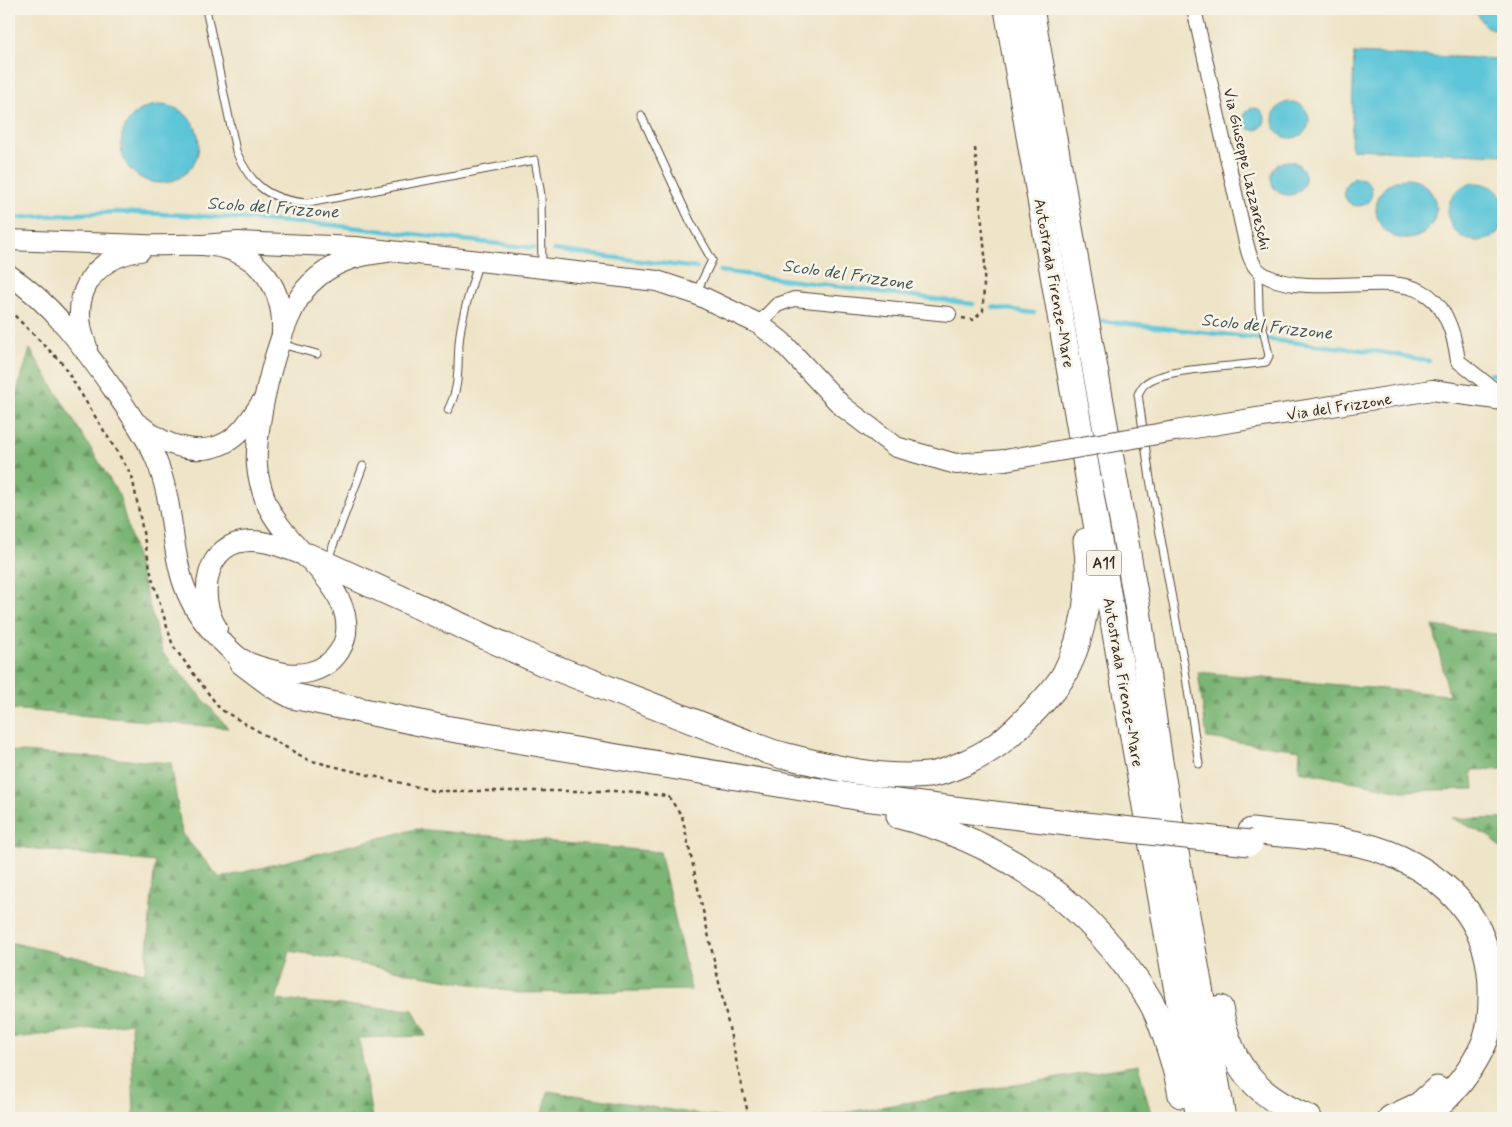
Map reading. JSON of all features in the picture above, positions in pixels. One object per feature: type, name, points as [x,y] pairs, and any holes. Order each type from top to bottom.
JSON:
[{"type":"highway","name":"Autostrada Firenze-Mare","points":[[1007,9],[1199,1118]]},
{"type":"highway","name":"Autostrada Firenze-Mare","points":[[1031,9],[1138,610],[1160,762],[1223,1118]]},
{"type":"highway","points":[[767,752],[870,775],[930,775],[962,764],[995,747],[1045,698],[1064,674],[1086,607],[1089,562],[1055,358],[1026,117]]},
{"type":"highway","points":[[317,560],[543,663],[767,752],[846,778],[1068,817]]},
{"type":"highway","points":[[1138,610],[1183,801],[1225,1036],[1241,1069],[1266,1094],[1291,1111],[1309,1118]]},
{"type":"highway","points":[[239,658],[283,691],[307,701],[439,727],[734,774],[874,799],[1068,817],[1250,837],[1369,846],[1398,857],[1446,886],[1467,911],[1485,942],[1492,972],[1491,1008],[1486,1039],[1462,1082],[1425,1118]]},
{"type":"highway","points":[[734,774],[928,823],[980,844],[1024,868],[1087,920],[1117,953],[1154,1007],[1180,1088],[1186,1118]]},
{"type":"highway","points":[[1250,837],[1366,858],[1394,868],[1438,895],[1458,918],[1474,947],[1480,973],[1479,1006],[1474,1035],[1454,1071],[1430,1096],[1419,1105],[1391,1118]]},
{"type":"main road","points":[[9,240],[169,246],[279,242],[355,247],[387,252]]},
{"type":"main road","points":[[203,245],[236,253],[262,271],[274,287],[280,304],[281,341]]},
{"type":"main road","points":[[93,361],[82,331],[79,312],[83,294],[93,275],[105,262],[113,258],[169,246]]},
{"type":"main road","name":"Via del Frizzone","points":[[387,252],[657,281],[696,294],[759,324],[782,342],[842,406],[896,447],[956,464],[1005,460],[1432,390],[1503,400]]},
{"type":"main road","points":[[9,275],[48,306],[93,361],[133,418],[155,457],[171,519],[177,567],[190,604],[208,628],[239,658],[294,674],[321,669],[338,655],[345,639],[346,616],[338,597],[317,560],[280,527],[262,492],[257,452],[265,396],[281,341],[302,293],[320,275],[355,257],[387,252]]},
{"type":"main road","points":[[133,418],[151,434],[172,445],[205,448],[220,444],[234,437],[248,422],[265,396]]},
{"type":"main road","points":[[239,658],[214,623],[207,603],[206,582],[214,562],[220,554],[234,545],[249,541],[272,545],[317,560]]},
{"type":"street","name":"Via Giuseppe Lazzareschi","points":[[1194,9],[1252,263],[1258,270],[1284,282],[1308,285],[1408,285],[1429,294],[1444,310],[1455,334],[1458,361],[1492,388],[1503,391]]},
{"type":"street","points":[[759,324],[777,305],[794,298],[949,314]]},
{"type":"lane","points":[[206,9],[236,151],[244,168],[255,184],[271,195],[289,201],[308,203],[535,160],[541,195],[542,268]]},
{"type":"lane","points":[[641,115],[690,220],[712,260],[696,294]]},
{"type":"lane","points":[[448,410],[455,396],[458,382],[460,334],[478,261]]},
{"type":"lane","points":[[1199,764],[1184,664],[1150,479],[1138,394],[1145,384],[1157,378],[1188,370],[1266,362],[1270,356],[1259,310],[1258,270]]},
{"type":"lane","points":[[281,341],[317,354]]},
{"type":"lane","points":[[317,560],[363,466]]},
{"type":"path","points":[[595,9],[597,15]]},
{"type":"path","points":[[949,314],[972,320],[983,310],[985,255],[974,148]]},
{"type":"green space","points":[[30,349],[119,495],[162,652],[228,728],[9,709],[9,417]]},
{"type":"green space","points":[[1433,626],[1503,635],[1503,769],[1472,770],[1474,789],[1401,791],[1299,771],[1300,750],[1207,738],[1198,672],[1449,695]]},
{"type":"green space","points":[[9,751],[171,763],[182,834],[220,878],[416,829],[660,852],[691,990],[519,993],[290,951],[276,1000],[413,1010],[426,1036],[359,1038],[372,1118],[134,1118],[131,1023],[9,1039],[9,942],[145,973],[155,862],[9,846]]},
{"type":"green space","points":[[1452,818],[1503,819],[1503,852],[1492,838]]},
{"type":"green space","points":[[1138,1065],[1152,1118],[811,1118]]},
{"type":"green space","points":[[548,1091],[723,1118],[542,1118]]},
{"type":"water","points":[[1474,9],[1503,9],[1503,34],[1485,26]]},
{"type":"water","points":[[1354,53],[1503,59],[1503,155],[1351,149]]},
{"type":"water","points":[[1291,102],[1304,107],[1309,120],[1304,133],[1291,138],[1278,133],[1273,120],[1278,107]]},
{"type":"water","points":[[160,105],[175,108],[188,116],[196,129],[199,144],[196,159],[188,172],[175,180],[160,183],[145,180],[132,172],[124,159],[121,144],[124,129],[132,116],[145,108]]},
{"type":"water","points":[[1254,108],[1262,111],[1265,119],[1262,127],[1254,130],[1246,127],[1243,119],[1246,111]]},
{"type":"water","points":[[1288,161],[1295,162],[1300,166],[1304,171],[1304,185],[1300,190],[1295,194],[1288,195],[1281,194],[1276,190],[1272,185],[1271,178],[1272,171],[1276,166],[1281,162]]},
{"type":"water","points":[[1358,178],[1368,182],[1372,192],[1368,202],[1358,206],[1348,202],[1344,192],[1348,182]]},
{"type":"water","points":[[1406,179],[1422,184],[1427,188],[1431,193],[1436,209],[1431,225],[1427,230],[1422,234],[1406,239],[1390,234],[1385,230],[1381,225],[1376,209],[1381,193],[1385,188],[1390,184]]},
{"type":"water","points":[[1471,183],[1483,183],[1498,191],[1506,206],[1506,218],[1498,233],[1483,241],[1471,241],[1456,233],[1448,218],[1448,206],[1456,191]]},
{"type":"waterway","name":"Scolo del Frizzone","points":[[9,218],[116,212],[184,215],[332,225],[534,248]]},
{"type":"waterway","name":"Scolo del Frizzone","points":[[554,250],[697,268]]},
{"type":"waterway","name":"Scolo del Frizzone","points":[[720,271],[973,304]]},
{"type":"waterway","points":[[993,307],[1034,313]]},
{"type":"waterway","name":"Scolo del Frizzone","points":[[1101,321],[1380,352],[1429,361]]},
{"type":"waterway","name":"Scolo del Frizzone","points":[[1490,374],[1503,376]]}]
